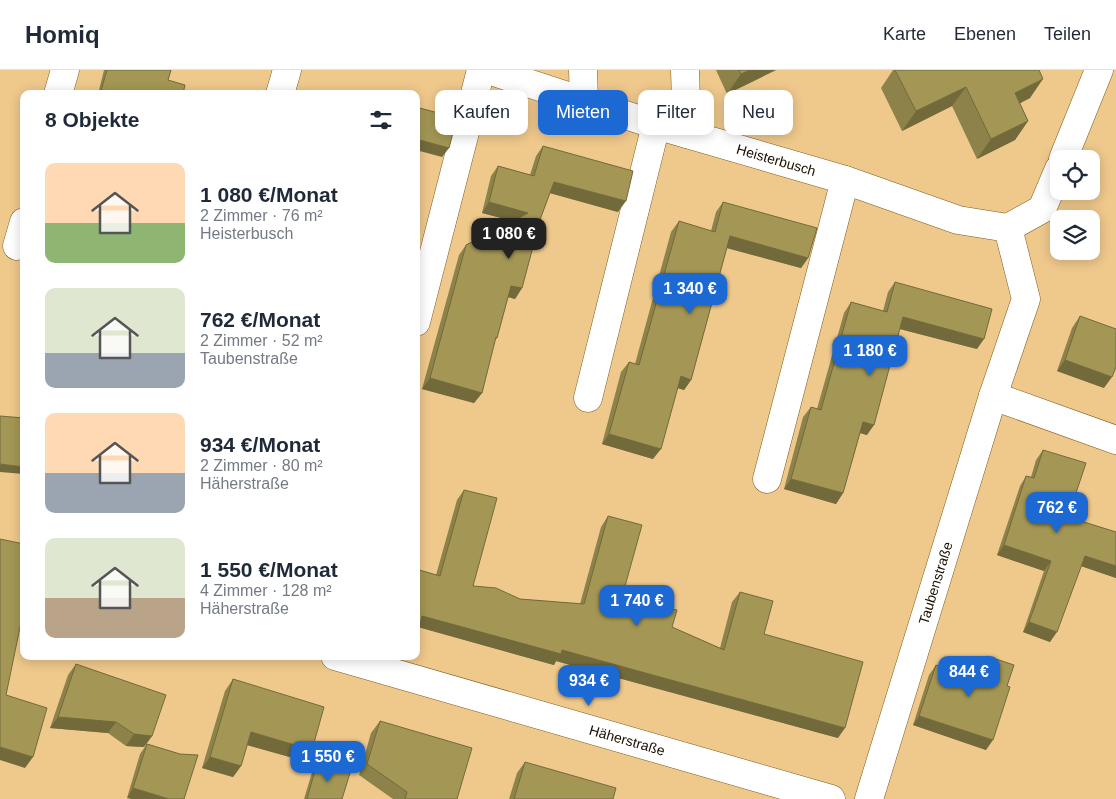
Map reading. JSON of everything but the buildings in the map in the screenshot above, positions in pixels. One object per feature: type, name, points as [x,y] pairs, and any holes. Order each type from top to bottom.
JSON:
[{"type":"street","points":[[59,90],[65,70]]},
{"type":"street","points":[[281,90],[287,70]]},
{"type":"street","points":[[420,306],[481,70]]},
{"type":"street","name":"Heisterbusch","points":[[488,70],[548,90]]},
{"type":"street","points":[[583,70],[584,90]]},
{"type":"street","points":[[685,70],[686,90]]},
{"type":"street","points":[[1067,150],[1099,70]]},
{"type":"street","points":[[588,398],[654,135]]},
{"type":"street","name":"Heisterbusch","points":[[690,135],[845,180],[958,220],[1008,228]]},
{"type":"street","points":[[767,479],[845,180]]},
{"type":"street","points":[[1008,228],[1042,209],[1050,190]]},
{"type":"street","name":"Taubenstraße","points":[[869,799],[993,396],[1026,300],[1008,228]]},
{"type":"street","points":[[993,396],[1116,440]]},
{"type":"street","name":"Häherstraße","points":[[349,660],[832,799]]}]
